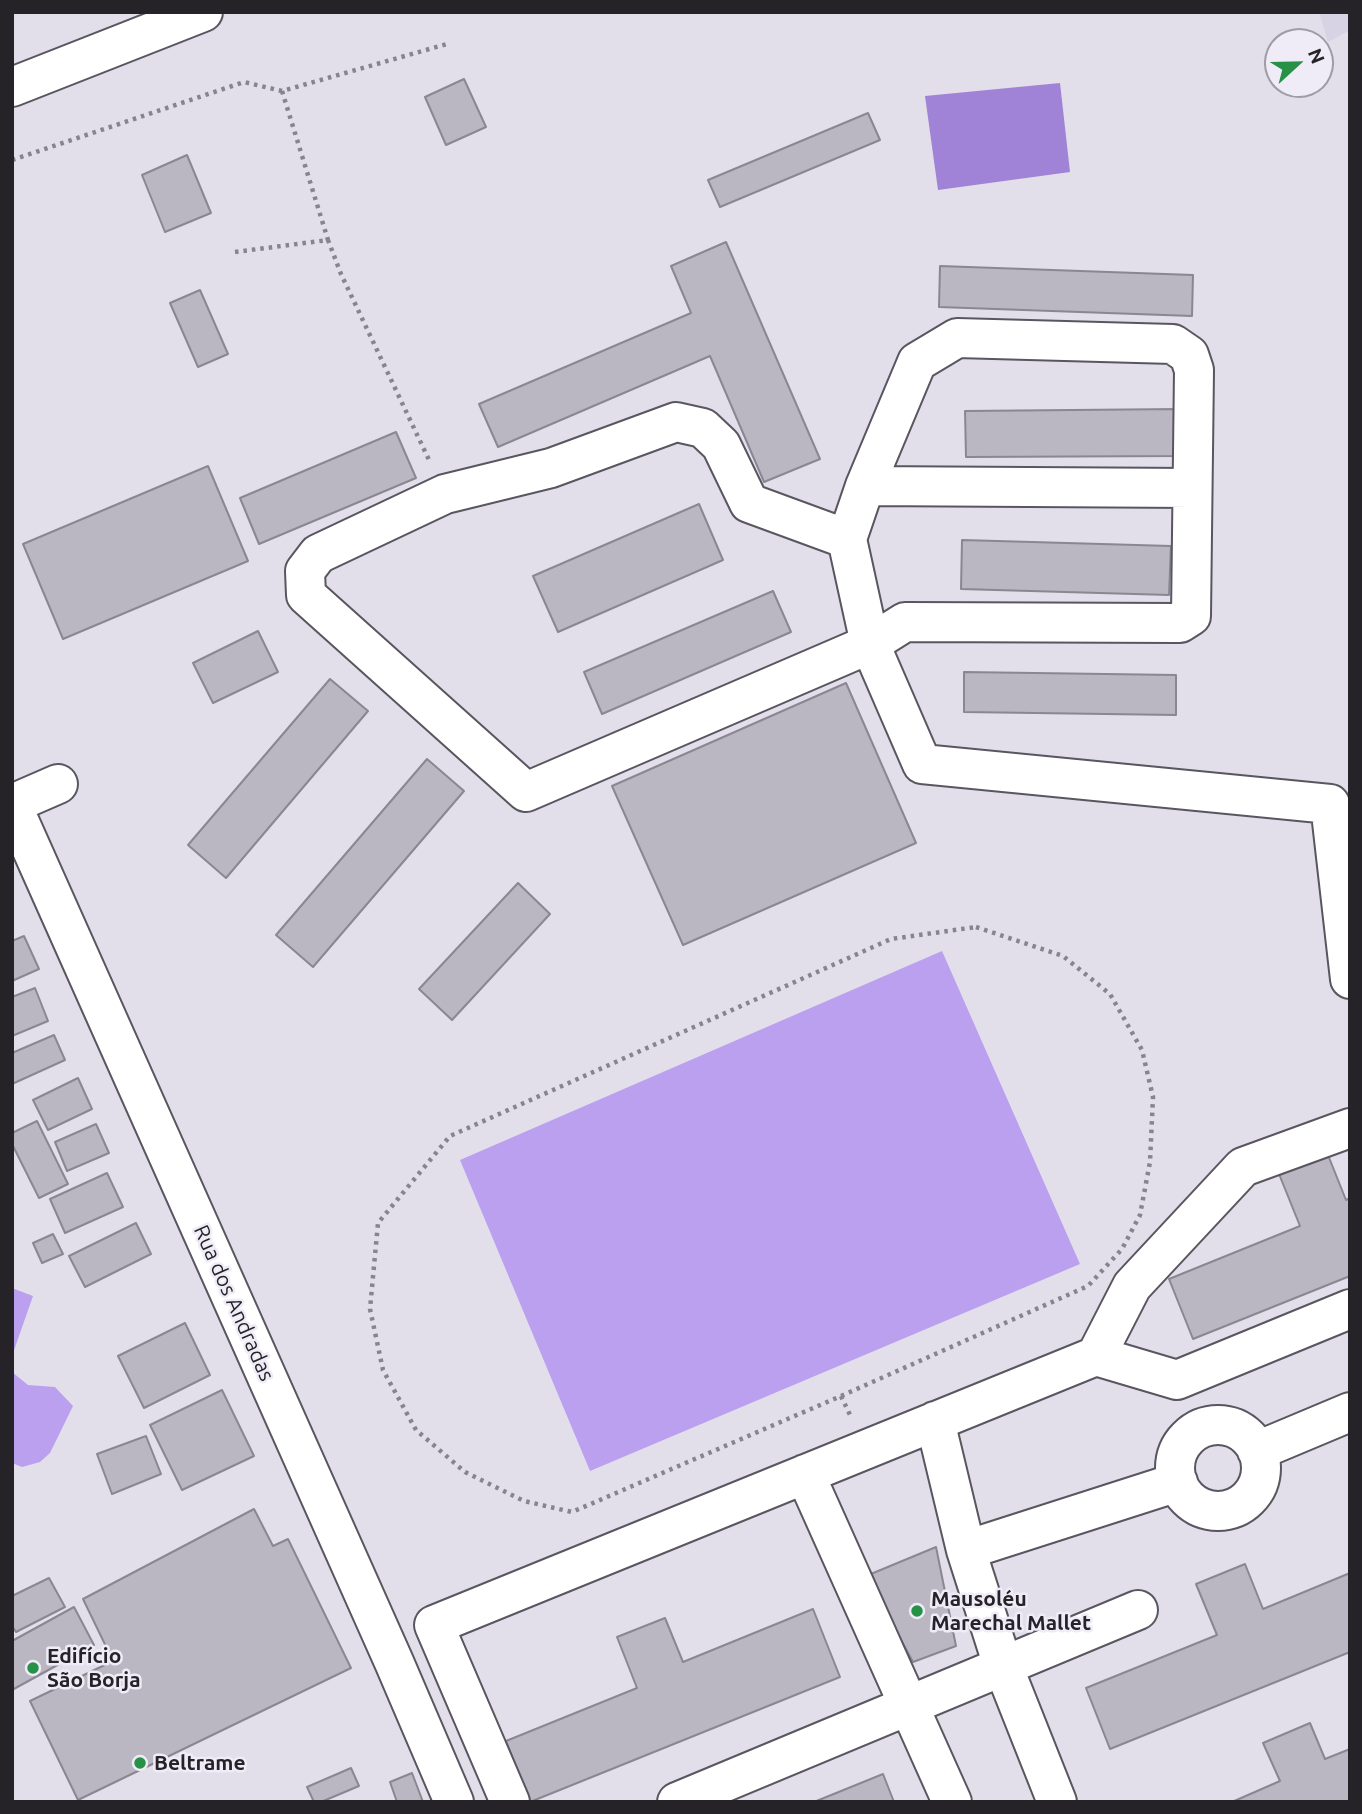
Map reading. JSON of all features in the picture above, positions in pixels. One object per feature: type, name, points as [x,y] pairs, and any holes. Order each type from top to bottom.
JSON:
[{"type":"street","points":[[12,87],[203,12]]},
{"type":"street","points":[[847,539],[749,503],[721,445],[703,428],[676,422],[551,468],[445,494],[318,554],[305,571],[306,596],[526,792],[870,644],[905,622],[1180,623],[1192,616],[1194,370],[1189,355],[1173,344],[957,338],[917,362],[865,486],[847,539],[870,644],[922,764],[1330,804],[1350,979]]},
{"type":"street","points":[[865,486],[1192,488]]},
{"type":"street","points":[[12,805],[58,784]]},
{"type":"street","name":"Rua dos Andradas","points":[[12,805],[454,1802]]},
{"type":"street","points":[[1096,1356],[1132,1286],[1243,1167],[1350,1128]]},
{"type":"street","points":[[510,1802],[434,1625],[1096,1356],[1177,1380],[1350,1309]]},
{"type":"street","points":[[1258,1451],[1350,1412]]},
{"type":"street","points":[[935,1421],[966,1550],[1003,1666],[1057,1802]]},
{"type":"street","points":[[1223,1425],[1237,1429],[1249,1438],[1258,1451],[1261,1471],[1257,1486],[1249,1498],[1237,1507],[1222,1511],[1197,1505],[1185,1495],[1178,1482],[1175,1464],[1179,1450],[1187,1438],[1200,1429],[1223,1425]]},
{"type":"street","points":[[805,1474],[952,1802]]},
{"type":"street","points":[[966,1550],[1178,1482]]},
{"type":"street","points":[[677,1802],[1138,1610]]},
{"type":"path","points":[[12,160],[244,82],[282,91],[447,44]]},
{"type":"path","points":[[282,91],[341,274],[445,494]]},
{"type":"path","points":[[235,252],[328,240]]},
{"type":"path","points":[[976,927],[1063,956],[1110,994],[1142,1050],[1153,1097],[1150,1162],[1140,1215],[1122,1249],[1088,1286],[572,1512],[524,1502],[465,1472],[416,1430],[383,1370],[370,1309],[378,1223],[450,1136],[891,939],[976,927]]},
{"type":"shaded area","points":[[1319,12],[1350,12],[1350,30],[1334,39],[1334,28],[1324,28]]},
{"type":"shaded area","points":[[1060,83],[1070,172],[938,190],[925,96]]},
{"type":"shaded area","points":[[942,951],[1080,1264],[590,1471],[460,1160]]},
{"type":"shaded area","points":[[12,1288],[33,1296],[12,1356]]},
{"type":"shaded area","points":[[12,1372],[28,1385],[55,1387],[73,1406],[50,1453],[40,1462],[22,1467],[12,1463]]},
{"type":"building","points":[[464,79],[486,127],[446,145],[425,97]]},
{"type":"building","points":[[868,113],[880,140],[720,207],[708,180]]},
{"type":"building","points":[[187,155],[211,213],[165,232],[142,175]]},
{"type":"building","points":[[726,242],[820,459],[764,482],[710,356],[498,447],[479,404],[691,313],[671,266]]},
{"type":"building","points":[[940,266],[1193,275],[1192,316],[939,307]]},
{"type":"building","points":[[200,290],[228,354],[198,367],[170,303]]},
{"type":"building","points":[[1180,409],[1180,456],[966,457],[965,411]]},
{"type":"building","points":[[396,432],[416,478],[259,544],[240,498]]},
{"type":"building","points":[[208,466],[248,561],[63,639],[23,544]]},
{"type":"building","points":[[699,504],[723,560],[558,632],[533,576]]},
{"type":"building","points":[[962,540],[1171,546],[1169,595],[961,589]]},
{"type":"building","points":[[773,591],[791,632],[602,714],[584,672]]},
{"type":"building","points":[[258,631],[278,672],[213,703],[193,663]]},
{"type":"building","points":[[964,672],[1176,675],[1176,715],[964,712]]},
{"type":"building","points":[[330,679],[368,711],[226,878],[188,845]]},
{"type":"building","points":[[846,683],[916,843],[683,945],[612,786]]},
{"type":"building","points":[[427,759],[464,791],[313,967],[276,935]]},
{"type":"building","points":[[518,883],[550,914],[452,1020],[419,989]]},
{"type":"building","points":[[24,936],[39,969],[12,981],[12,941]]},
{"type":"building","points":[[35,988],[48,1021],[12,1036],[12,997]]},
{"type":"building","points":[[54,1035],[65,1060],[12,1084],[12,1053]]},
{"type":"building","points":[[78,1078],[92,1109],[48,1130],[33,1100]]},
{"type":"building","points":[[37,1121],[68,1184],[39,1198],[12,1144],[12,1133]]},
{"type":"building","points":[[96,1124],[109,1153],[67,1171],[55,1142]]},
{"type":"building","points":[[1328,1155],[1346,1200],[1350,1198],[1350,1276],[1193,1339],[1169,1279],[1300,1226],[1279,1174]]},
{"type":"building","points":[[107,1173],[123,1207],[65,1233],[50,1199]]},
{"type":"building","points":[[136,1223],[151,1254],[85,1287],[69,1256]]},
{"type":"building","points":[[53,1234],[63,1254],[42,1263],[33,1243]]},
{"type":"building","points":[[185,1323],[210,1375],[144,1408],[118,1356]]},
{"type":"building","points":[[222,1390],[254,1456],[182,1490],[150,1425]]},
{"type":"building","points":[[146,1436],[161,1474],[112,1494],[97,1454]]},
{"type":"building","points":[[254,1509],[273,1546],[288,1539],[351,1668],[78,1800],[30,1701],[113,1661],[83,1599]]},
{"type":"building","name":"Mausoléu Marechal Mallet","points":[[936,1547],[956,1646],[913,1662],[866,1576]]},
{"type":"building","points":[[1245,1564],[1263,1609],[1350,1573],[1350,1652],[1110,1749],[1086,1688],[1217,1635],[1196,1584]]},
{"type":"building","points":[[49,1578],[65,1607],[16,1632],[12,1626],[12,1596]]},
{"type":"building","name":"Edifício São Borja","points":[[74,1607],[94,1645],[12,1690],[12,1641]]},
{"type":"building","points":[[813,1609],[840,1677],[530,1802],[506,1741],[637,1688],[617,1637],[665,1618],[683,1662]]},
{"type":"building","points":[[1310,1723],[1325,1759],[1350,1749],[1350,1802],[1232,1802],[1280,1781],[1263,1743]]},
{"type":"building","points":[[351,1768],[359,1786],[321,1802],[314,1802],[307,1787]]},
{"type":"building","points":[[412,1773],[423,1802],[397,1802],[390,1782]]},
{"type":"building","points":[[883,1774],[894,1802],[814,1802]]},
{"type":"place","name":"Mausoléu Marechal Mallet","points":[[917,1611]]},
{"type":"place","name":"Edifício São Borja","points":[[33,1668]]},
{"type":"place","name":"Beltrame","points":[[140,1763]]}]
